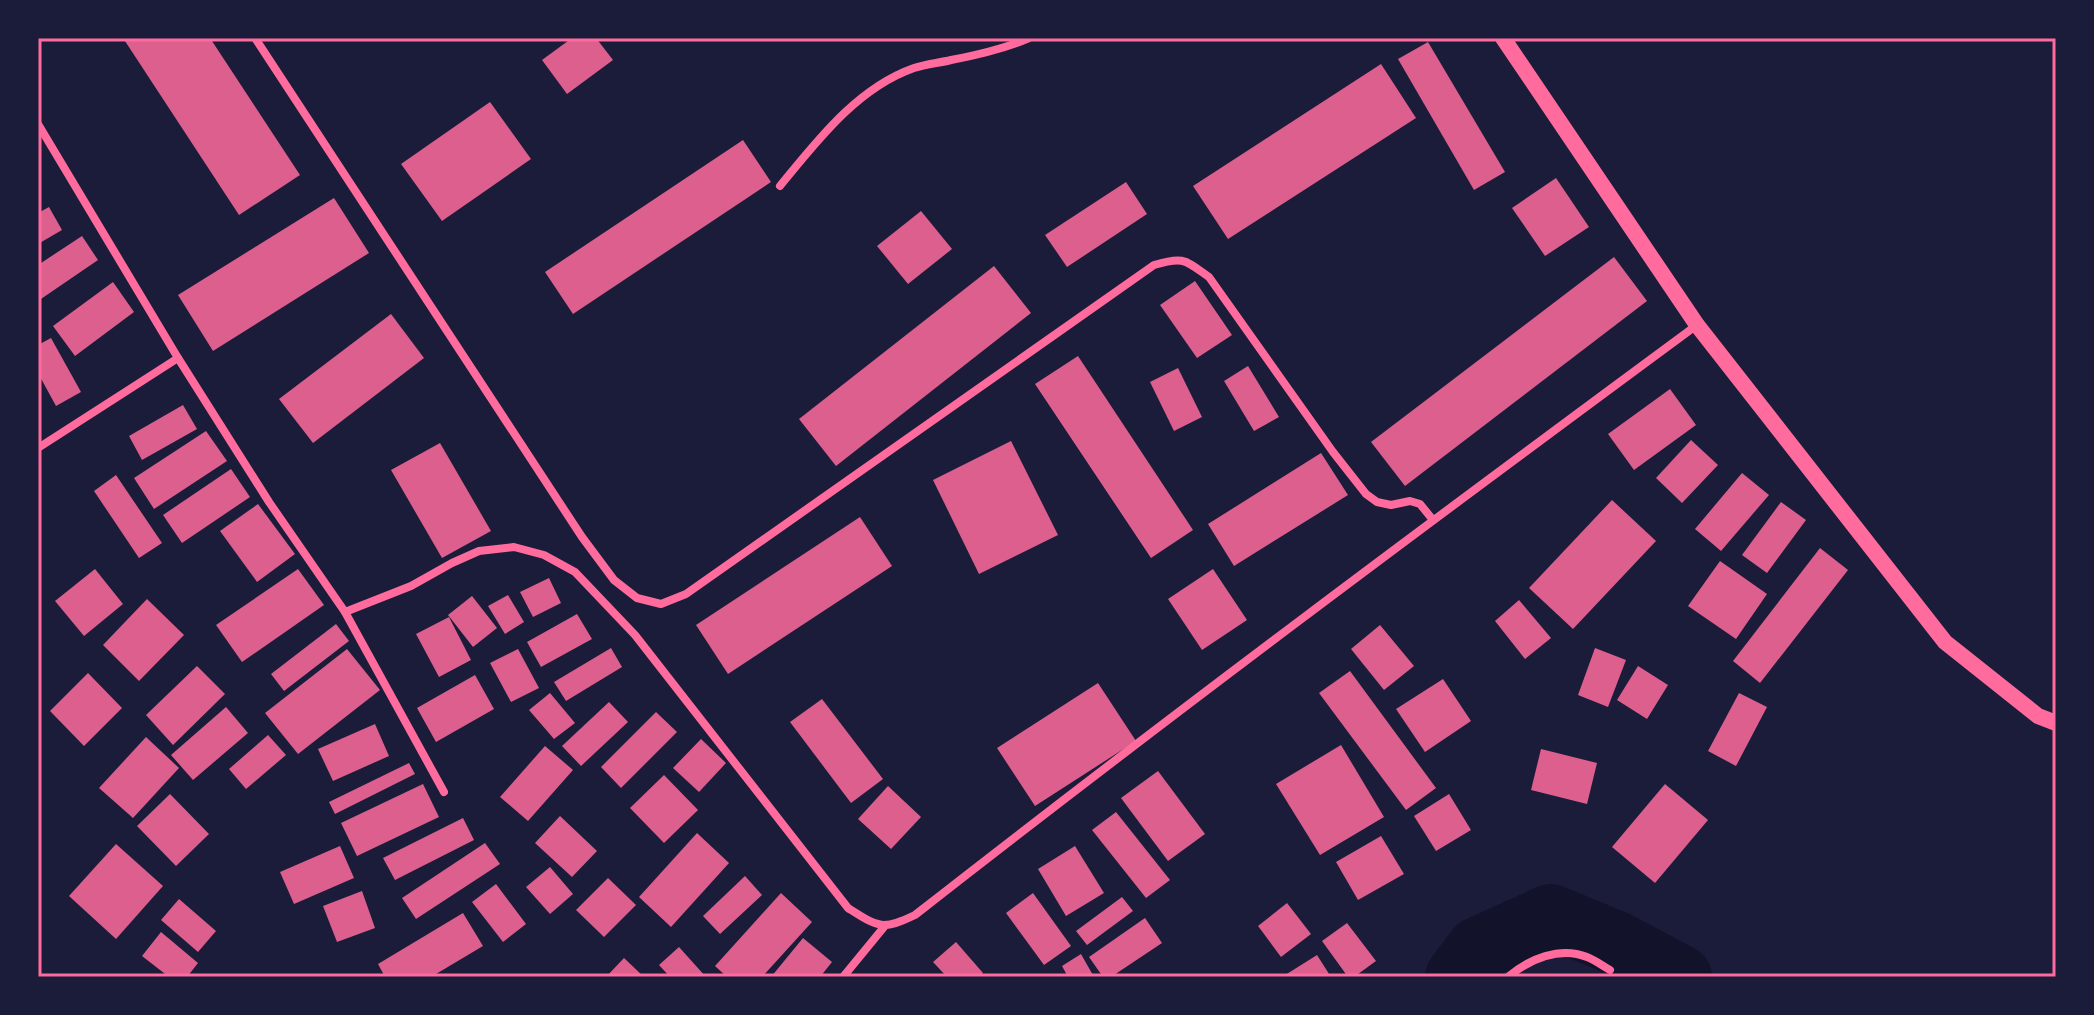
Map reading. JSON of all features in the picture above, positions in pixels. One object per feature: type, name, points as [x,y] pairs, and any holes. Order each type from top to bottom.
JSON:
[{"type":"main road","points":[[1503,38],[1697,325],[1945,642],[2038,716],[2056,723]]},
{"type":"street","points":[[255,38],[582,537],[614,580],[637,598],[661,604],[686,594],[1154,265],[1175,259],[1189,263],[1209,277],[1366,494],[1377,502],[1391,505],[1410,501],[1420,504],[1433,520]]},
{"type":"street","points":[[780,186],[829,129],[887,80],[916,67],[1013,45],[1029,38]]},
{"type":"street","points":[[38,124],[261,491],[345,612],[444,792]]},
{"type":"street","points":[[345,612],[411,586],[479,551],[514,547],[544,555],[575,572],[635,635],[848,908],[884,927],[915,915],[1433,520],[1697,325]]},
{"type":"street","points":[[38,448],[178,358]]},
{"type":"street","points":[[843,977],[884,927]]},
{"type":"street","points":[[1508,977],[1545,955],[1563,953],[1586,956],[1610,970]]},
{"type":"building","points":[[123,38],[210,38],[300,175],[239,215]]},
{"type":"building","points":[[572,38],[596,38],[613,60],[567,94],[542,60]]},
{"type":"building","points":[[1428,42],[1505,172],[1474,190],[1398,59]]},
{"type":"building","points":[[1381,64],[1416,118],[1228,239],[1193,186]]},
{"type":"building","points":[[490,102],[531,159],[442,221],[401,164]]},
{"type":"building","points":[[743,140],[771,182],[573,314],[545,272]]},
{"type":"building","points":[[1556,178],[1589,227],[1545,256],[1512,208]]},
{"type":"building","points":[[1126,182],[1147,214],[1067,267],[1045,235]]},
{"type":"building","points":[[334,198],[369,253],[213,351],[178,295]]},
{"type":"building","points":[[49,207],[62,230],[38,244],[38,213]]},
{"type":"building","points":[[921,211],[952,249],[908,284],[877,246]]},
{"type":"building","points":[[82,236],[98,260],[38,301],[38,265]]},
{"type":"building","points":[[1614,257],[1647,301],[1405,486],[1371,442]]},
{"type":"building","points":[[994,266],[1031,313],[836,466],[799,419]]},
{"type":"building","points":[[1195,281],[1232,335],[1197,358],[1160,305]]},
{"type":"building","points":[[113,282],[134,312],[75,356],[53,326]]},
{"type":"building","points":[[391,314],[424,358],[313,443],[279,399]]},
{"type":"building","points":[[51,338],[81,392],[56,406],[38,373],[38,345]]},
{"type":"building","points":[[1078,356],[1193,530],[1151,558],[1035,384]]},
{"type":"building","points":[[1248,366],[1279,417],[1254,431],[1224,381]]},
{"type":"building","points":[[1178,368],[1202,417],[1174,431],[1150,382]]},
{"type":"building","points":[[1670,389],[1696,425],[1634,470],[1608,434]]},
{"type":"building","points":[[183,405],[197,429],[142,460],[129,436]]},
{"type":"building","points":[[206,431],[227,461],[154,509],[134,478]]},
{"type":"building","points":[[1691,440],[1718,465],[1682,503],[1656,478]]},
{"type":"building","points":[[1011,441],[1058,535],[979,574],[933,480]]},
{"type":"building","points":[[440,443],[491,531],[442,558],[391,470]]},
{"type":"building","points":[[1321,453],[1348,495],[1234,566],[1208,524]]},
{"type":"building","points":[[231,469],[250,497],[182,543],[163,515]]},
{"type":"building","points":[[1742,473],[1769,495],[1721,551],[1695,529]]},
{"type":"building","points":[[116,475],[162,543],[139,558],[94,491]]},
{"type":"building","points":[[1612,500],[1656,541],[1573,629],[1529,588]]},
{"type":"building","points":[[1781,502],[1806,520],[1767,573],[1742,555]]},
{"type":"building","points":[[258,504],[295,554],[257,582],[220,531]]},
{"type":"building","points":[[860,517],[892,566],[728,674],[696,625]]},
{"type":"building","points":[[1820,548],[1848,570],[1760,683],[1733,661]]},
{"type":"building","points":[[1720,561],[1767,594],[1736,639],[1688,606]]},
{"type":"building","points":[[95,569],[123,604],[84,636],[55,601]]},
{"type":"building","points":[[298,569],[324,605],[242,662],[216,625]]},
{"type":"building","points":[[1213,569],[1247,620],[1202,650],[1168,599]]},
{"type":"building","points":[[549,578],[561,603],[533,617],[520,592]]},
{"type":"building","points":[[508,595],[524,622],[505,634],[488,606]]},
{"type":"building","points":[[472,596],[497,628],[473,647],[448,615]]},
{"type":"building","points":[[147,599],[184,635],[139,681],[103,645]]},
{"type":"building","points":[[1519,600],[1551,638],[1525,659],[1495,621]]},
{"type":"building","points":[[577,614],[592,639],[541,667],[527,642]]},
{"type":"building","points":[[449,617],[471,660],[439,677],[416,634]]},
{"type":"building","points":[[336,624],[349,641],[284,691],[271,674]]},
{"type":"building","points":[[1380,625],[1414,666],[1384,690],[1351,649]]},
{"type":"building","points":[[611,648],[622,667],[566,701],[554,682]]},
{"type":"building","points":[[1595,648],[1626,660],[1608,707],[1578,695]]},
{"type":"building","points":[[347,649],[380,690],[298,754],[265,713]]},
{"type":"building","points":[[518,649],[539,688],[511,702],[490,663]]},
{"type":"building","points":[[197,666],[225,694],[173,745],[146,715]]},
{"type":"building","points":[[1638,666],[1668,685],[1647,719],[1617,700]]},
{"type":"building","points":[[1350,671],[1436,788],[1406,810],[1319,693]]},
{"type":"building","points":[[88,673],[122,708],[84,746],[50,711]]},
{"type":"building","points":[[475,675],[494,709],[436,742],[417,708]]},
{"type":"building","points":[[1443,679],[1471,721],[1425,752],[1396,709]]},
{"type":"building","points":[[1098,683],[1136,741],[1035,806],[997,748]]},
{"type":"building","points":[[550,693],[575,723],[554,739],[529,710]]},
{"type":"building","points":[[1739,693],[1767,707],[1736,766],[1708,751]]},
{"type":"building","points":[[822,699],[883,779],[851,803],[790,722]]},
{"type":"building","points":[[609,702],[628,722],[581,766],[562,746]]},
{"type":"building","points":[[226,707],[248,733],[193,780],[171,755]]},
{"type":"building","points":[[656,712],[677,732],[621,788],[601,767]]},
{"type":"building","points":[[375,724],[389,756],[333,781],[318,749]]},
{"type":"building","points":[[268,735],[286,755],[246,789],[229,769]]},
{"type":"building","points":[[146,737],[179,768],[133,818],[99,788]]},
{"type":"building","points":[[701,739],[726,763],[699,792],[673,768]]},
{"type":"building","points":[[1341,745],[1384,817],[1320,855],[1276,784]]},
{"type":"building","points":[[545,746],[573,770],[528,821],[500,797]]},
{"type":"building","points":[[1541,749],[1597,763],[1587,804],[1531,790]]},
{"type":"building","points":[[409,763],[415,774],[335,814],[329,802]]},
{"type":"building","points":[[1158,771],[1205,834],[1168,861],[1121,798]]},
{"type":"building","points":[[664,775],[698,810],[664,843],[630,808]]},
{"type":"building","points":[[423,784],[439,817],[357,856],[341,823]]},
{"type":"building","points":[[1665,784],[1708,820],[1655,883],[1612,847]]},
{"type":"building","points":[[888,786],[921,817],[891,849],[858,819]]},
{"type":"building","points":[[170,794],[209,834],[176,866],[137,826]]},
{"type":"building","points":[[1449,794],[1471,830],[1436,851],[1414,816]]},
{"type":"building","points":[[1116,812],[1170,880],[1146,898],[1092,830]]},
{"type":"building","points":[[560,816],[597,851],[572,877],[535,843]]},
{"type":"building","points":[[463,818],[474,840],[395,880],[383,858]]},
{"type":"building","points":[[697,833],[729,863],[671,927],[639,897]]},
{"type":"building","points":[[1381,836],[1404,874],[1358,900],[1336,862]]},
{"type":"building","points":[[485,843],[500,864],[416,919],[402,898]]},
{"type":"building","points":[[116,844],[163,886],[116,939],[69,896]]},
{"type":"building","points":[[340,846],[354,878],[294,904],[280,872]]},
{"type":"building","points":[[1075,846],[1104,893],[1066,916],[1038,869]]},
{"type":"building","points":[[550,867],[573,894],[550,914],[526,887]]},
{"type":"building","points":[[745,876],[762,895],[720,934],[703,916]]},
{"type":"building","points":[[608,878],[636,905],[604,937],[576,910]]},
{"type":"building","points":[[496,884],[526,924],[503,942],[472,902]]},
{"type":"building","points":[[362,891],[375,928],[337,942],[323,906]]},
{"type":"building","points":[[781,893],[812,922],[762,977],[727,977],[715,966]]},
{"type":"building","points":[[1033,893],[1071,946],[1044,965],[1006,913]]},
{"type":"building","points":[[1122,897],[1133,911],[1087,945],[1076,931]]},
{"type":"building","points":[[179,899],[216,931],[198,952],[161,920]]},
{"type":"building","points":[[1287,903],[1311,934],[1281,957],[1258,926]]},
{"type":"building","points":[[463,913],[483,946],[431,977],[385,977],[378,964]]},
{"type":"building","points":[[1145,918],[1162,943],[1111,977],[1103,977],[1089,957]]},
{"type":"building","points":[[1347,923],[1376,961],[1354,977],[1348,977],[1322,941]]},
{"type":"building","points":[[161,932],[198,963],[187,977],[169,977],[142,956]]},
{"type":"building","points":[[803,938],[832,962],[820,977],[771,977]]},
{"type":"building","points":[[956,942],[983,973],[979,977],[947,977],[933,962]]},
{"type":"building","points":[[679,947],[706,977],[670,977],[659,965]]},
{"type":"building","points":[[1081,954],[1094,977],[1068,977],[1062,966]]},
{"type":"building","points":[[1317,955],[1331,977],[1282,977]]},
{"type":"building","points":[[624,958],[644,977],[606,977]]},
{"type":"waterway","points":[[1457,977],[1478,949],[1551,916],[1616,943],[1680,977]]}]
